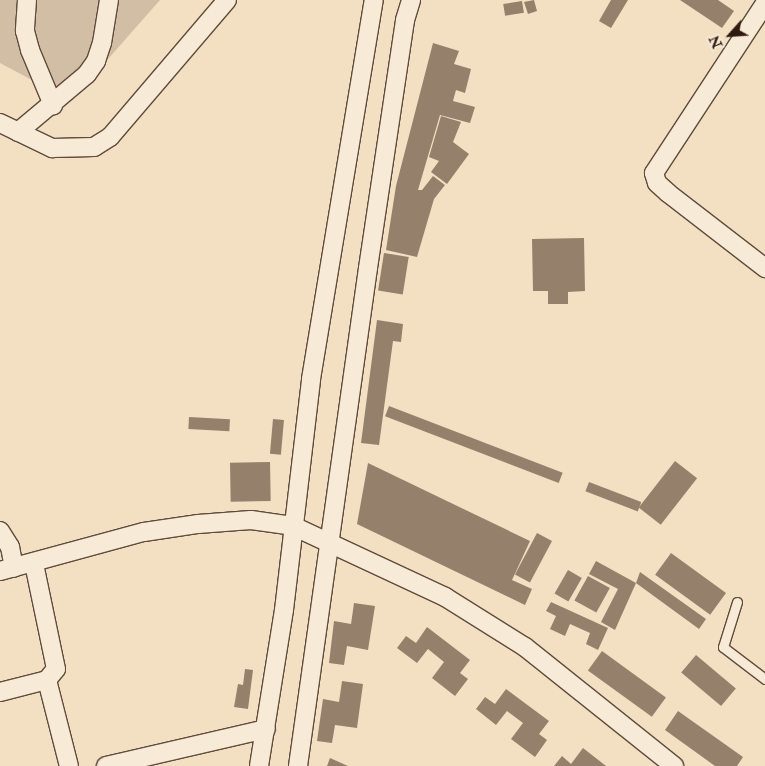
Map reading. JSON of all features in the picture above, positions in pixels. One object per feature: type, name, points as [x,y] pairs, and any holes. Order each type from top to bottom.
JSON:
[{"type":"street","points":[[28,0],[25,31],[30,50],[53,105]]},
{"type":"street","points":[[18,132],[53,105],[87,74],[96,61],[109,0]]},
{"type":"street","points":[[0,123],[52,148],[71,150],[94,147],[110,137],[227,0]]},
{"type":"street","points":[[259,766],[266,729],[311,379],[374,0]]},
{"type":"street","points":[[298,766],[405,20],[411,0]]},
{"type":"street","points":[[762,4],[654,173],[658,183],[668,192],[765,268]]},
{"type":"street","points":[[0,531],[10,547],[7,570],[144,532],[198,524],[251,520],[293,526],[445,597],[526,647],[674,766]]},
{"type":"street","points":[[0,692],[47,680],[54,674],[56,664],[34,564]]},
{"type":"street","points":[[47,680],[69,766]]},
{"type":"street","points":[[106,766],[266,729]]},
{"type":"lane","points":[[737,602],[722,647],[765,679]]},
{"type":"shaded area","points":[[0,0],[160,0],[71,101],[0,63]]},
{"type":"building","points":[[534,0],[537,11],[528,14],[524,2]]},
{"type":"building","points":[[611,0],[628,0],[611,28],[599,21]]},
{"type":"building","points":[[680,0],[718,0],[734,11],[722,28]]},
{"type":"building","points":[[522,1],[524,13],[505,16],[503,4]]},
{"type":"building","points":[[433,43],[459,51],[454,64],[471,69],[465,93],[456,90],[453,101],[475,107],[470,123],[440,115],[418,190],[422,190],[433,176],[445,185],[434,199],[417,257],[386,250],[396,186]]},
{"type":"building","points":[[441,116],[461,122],[453,142],[469,154],[447,184],[431,172],[439,161],[429,157]]},
{"type":"building","points":[[584,238],[585,291],[568,292],[568,304],[548,304],[548,291],[533,291],[532,239]]},
{"type":"building","points":[[384,253],[409,257],[403,294],[378,291]]},
{"type":"building","points":[[377,320],[403,324],[401,342],[393,341],[379,445],[361,443]]},
{"type":"building","points":[[389,406],[563,473],[559,483],[385,416]]},
{"type":"building","points":[[189,417],[230,419],[229,431],[188,429]]},
{"type":"building","points":[[273,419],[284,420],[281,455],[270,454]]},
{"type":"building","points":[[675,461],[697,478],[661,525],[639,507]]},
{"type":"building","points":[[270,462],[271,501],[231,502],[230,463]]},
{"type":"building","points":[[368,463],[530,541],[512,580],[532,589],[525,605],[357,524]]},
{"type":"building","points":[[589,482],[641,502],[638,511],[585,491]]},
{"type":"building","points":[[537,533],[552,541],[530,582],[515,574]]},
{"type":"building","points":[[671,553],[726,593],[710,615],[655,575]]},
{"type":"building","points":[[596,561],[636,583],[615,630],[601,622],[618,589],[589,574]]},
{"type":"building","points":[[568,570],[582,578],[568,601],[554,593]]},
{"type":"building","points":[[640,572],[706,619],[699,629],[636,583]]},
{"type":"building","points":[[588,576],[610,588],[596,613],[574,600]]},
{"type":"building","points":[[551,602],[608,628],[598,650],[586,644],[590,633],[570,624],[565,636],[550,629],[556,616],[546,611]]},
{"type":"building","points":[[354,603],[375,606],[368,650],[347,646],[344,665],[329,663],[334,621],[351,624]]},
{"type":"building","points":[[427,627],[470,660],[460,673],[468,679],[455,696],[432,678],[444,662],[428,649],[417,663],[397,648],[406,636],[416,643]]},
{"type":"building","points":[[602,651],[666,697],[652,717],[588,670]]},
{"type":"building","points":[[696,655],[736,688],[721,706],[681,673]]},
{"type":"building","points":[[245,669],[253,670],[248,709],[234,707],[238,684],[243,685]]},
{"type":"building","points":[[342,681],[363,684],[357,728],[335,725],[332,743],[317,741],[323,699],[339,702]]},
{"type":"building","points":[[506,689],[549,721],[539,734],[547,740],[535,757],[511,739],[523,723],[507,711],[496,725],[476,709],[485,697],[495,704]]},
{"type":"building","points":[[678,711],[743,757],[737,766],[715,766],[665,730]]},
{"type":"building","points":[[583,748],[606,766],[554,766],[562,756],[571,764]]},
{"type":"building","points":[[330,758],[348,766],[327,766]]}]
